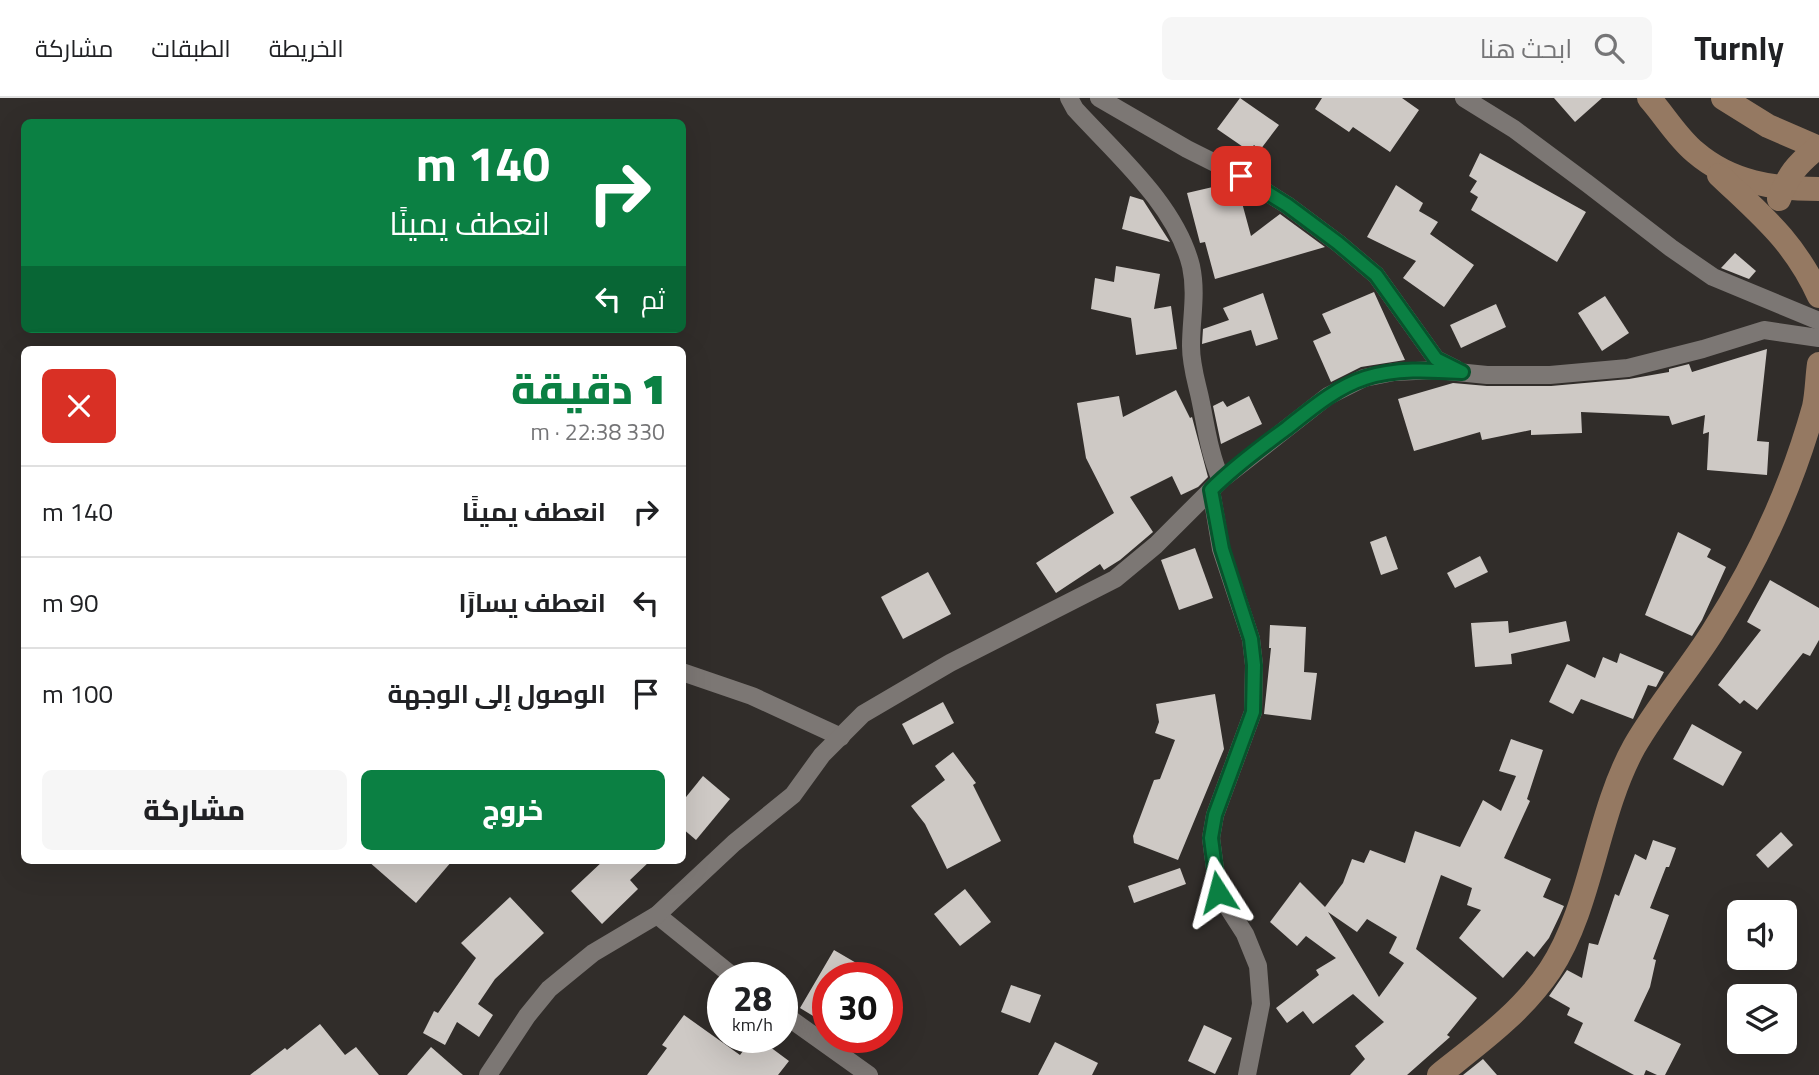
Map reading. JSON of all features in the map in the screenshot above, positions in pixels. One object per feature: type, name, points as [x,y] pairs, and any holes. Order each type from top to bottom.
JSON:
[{"type":"main road","points":[[1649,98],[1695,152],[1780,233],[1797,254],[1819,296]]},
{"type":"main road","points":[[1723,98],[1768,126],[1818,148],[1798,164],[1786,179],[1776,206],[1780,233]]},
{"type":"main road","points":[[1695,152],[1724,173],[1755,184],[1783,188],[1819,188]]},
{"type":"main road","points":[[1439,1075],[1527,1001],[1551,968],[1572,927],[1606,811],[1634,748],[1712,633],[1749,569],[1790,478],[1814,404],[1819,365]]},
{"type":"street","points":[[1069,98],[1075,109],[1162,206],[1182,242],[1190,264],[1195,294],[1192,374],[1200,397],[1214,466],[1222,549],[1251,639],[1254,665],[1253,712],[1215,815],[1211,838],[1218,892],[1245,934],[1258,966],[1261,1004],[1247,1075]]},
{"type":"street","points":[[1099,98],[1187,149],[1241,176],[1287,205],[1338,243],[1376,275],[1436,359],[1462,372]]},
{"type":"street","points":[[1464,98],[1514,129],[1713,277],[1819,321]]},
{"type":"street","points":[[488,1075],[527,1016],[549,989],[593,953],[657,915],[734,843],[793,795],[822,755],[863,714],[950,663],[1115,579],[1156,545],[1216,485],[1328,396],[1364,378],[1394,372],[1437,370],[1550,375],[1628,368],[1764,330],[1819,338]]},
{"type":"street","points":[[686,673],[752,696],[841,737]]},
{"type":"street","points":[[657,915],[715,962]]},
{"type":"street","points":[[798,1024],[869,1075]]},
{"type":"building","points":[[1240,98],[1279,125],[1260,150],[1254,145],[1249,151],[1217,129]]},
{"type":"building","points":[[1322,98],[1402,98],[1419,110],[1390,152],[1353,127],[1349,132],[1315,109]]},
{"type":"building","points":[[1554,98],[1602,98],[1575,122]]},
{"type":"building","points":[[1480,153],[1586,212],[1557,262],[1471,210],[1478,197],[1470,192],[1477,181],[1469,176]]},
{"type":"building","points":[[1230,183],[1238,188],[1251,236],[1280,214],[1325,247],[1215,279],[1205,242],[1200,243],[1187,193]]},
{"type":"building","points":[[1396,185],[1423,203],[1419,211],[1438,222],[1430,234],[1474,265],[1444,307],[1403,278],[1416,261],[1367,237]]},
{"type":"building","points":[[1130,196],[1143,200],[1170,242],[1122,229]]},
{"type":"building","points":[[1735,253],[1756,271],[1749,279],[1721,268]]},
{"type":"building","points":[[1116,266],[1160,274],[1154,309],[1171,306],[1177,349],[1136,355],[1131,318],[1091,309],[1095,278],[1114,282]]},
{"type":"building","points":[[1374,292],[1405,360],[1361,367],[1331,382],[1313,341],[1331,333],[1322,314]]},
{"type":"building","points":[[1263,293],[1278,339],[1256,346],[1251,330],[1202,344],[1203,329],[1229,320],[1223,308]]},
{"type":"building","points":[[1605,296],[1629,333],[1602,351],[1578,313]]},
{"type":"building","points":[[1496,304],[1506,327],[1461,348],[1450,325]]},
{"type":"building","points":[[1767,349],[1757,441],[1769,442],[1767,475],[1707,470],[1709,432],[1703,434],[1705,415],[1672,425],[1669,416],[1581,412],[1582,433],[1531,435],[1531,430],[1482,440],[1480,432],[1414,451],[1398,399],[1453,383],[1551,386],[1629,379],[1669,372],[1669,369],[1689,364],[1692,372]]},
{"type":"building","points":[[1176,390],[1190,418],[1192,417],[1208,477],[1198,487],[1181,495],[1172,476],[1130,497],[1153,532],[1120,560],[1104,570],[1100,564],[1056,593],[1036,563],[1114,513],[1086,458],[1077,403],[1119,396],[1123,417]]},
{"type":"building","points":[[1249,396],[1262,424],[1221,444],[1213,406],[1223,401],[1227,407]]},
{"type":"building","points":[[1678,532],[1711,549],[1707,557],[1726,567],[1692,636],[1645,615]]},
{"type":"building","points":[[1386,536],[1398,569],[1381,575],[1370,542]]},
{"type":"building","points":[[1195,548],[1213,598],[1179,610],[1161,560]]},
{"type":"building","points":[[1480,556],[1488,572],[1455,588],[1447,573]]},
{"type":"building","points":[[928,572],[951,614],[903,639],[881,597]]},
{"type":"building","points":[[1770,580],[1819,608],[1819,640],[1810,656],[1803,653],[1757,710],[1744,700],[1740,704],[1718,685],[1761,630],[1747,622]]},
{"type":"building","points":[[1508,621],[1509,633],[1566,621],[1570,641],[1511,654],[1512,664],[1475,667],[1471,623]]},
{"type":"building","points":[[1270,625],[1306,627],[1304,672],[1317,673],[1311,720],[1264,714],[1271,648]]},
{"type":"building","points":[[1620,653],[1664,672],[1656,687],[1648,685],[1633,719],[1581,699],[1573,714],[1549,702],[1567,664],[1595,678],[1603,657],[1617,663]]},
{"type":"building","points":[[1215,694],[1224,749],[1178,860],[1134,843],[1133,836],[1154,780],[1160,779],[1175,740],[1155,733],[1159,722],[1156,704]]},
{"type":"building","points":[[943,702],[954,723],[913,745],[902,724]]},
{"type":"building","points":[[1692,724],[1742,752],[1723,786],[1673,759]]},
{"type":"building","points":[[1511,739],[1543,750],[1527,799],[1530,801],[1504,858],[1551,879],[1543,897],[1564,906],[1549,938],[1534,957],[1527,951],[1503,978],[1459,938],[1481,910],[1467,905],[1472,888],[1441,875],[1416,949],[1477,998],[1447,1035],[1450,1037],[1407,1075],[1350,1075],[1365,1059],[1355,1046],[1384,1022],[1353,994],[1313,1024],[1303,1011],[1287,1023],[1276,1008],[1319,975],[1316,970],[1336,958],[1306,936],[1297,946],[1270,922],[1300,882],[1325,907],[1343,883],[1352,859],[1364,863],[1370,850],[1405,863],[1415,831],[1460,847],[1483,800],[1501,811],[1516,776],[1499,771]],"holes":[[[1328,912],[1357,932],[1367,919],[1397,937],[1389,953],[1404,963],[1379,997]]]},
{"type":"building","points":[[953,752],[976,783],[973,785],[1001,841],[947,869],[925,824],[911,806],[945,780],[935,766]]},
{"type":"building","points":[[703,776],[730,799],[696,840],[686,831],[686,797]]},
{"type":"building","points":[[1781,832],[1793,845],[1768,868],[1756,855]]},
{"type":"building","points":[[1653,840],[1676,848],[1650,908],[1669,915],[1653,959],[1656,960],[1650,987],[1634,1021],[1681,1044],[1665,1075],[1646,1070],[1644,1075],[1634,1075],[1574,1043],[1583,1023],[1567,1015],[1570,1008],[1549,996],[1567,970],[1582,978],[1589,943],[1598,945],[1615,894],[1619,896],[1635,854],[1646,860]]},
{"type":"building","points":[[371,864],[449,864],[416,903]]},
{"type":"building","points":[[600,864],[647,864],[630,880],[638,889],[602,924],[571,891]]},
{"type":"building","points":[[1180,868],[1186,884],[1134,903],[1128,886]]},
{"type":"building","points":[[965,889],[991,922],[960,946],[934,914]]},
{"type":"building","points":[[510,897],[544,933],[495,979],[478,1004],[493,1015],[479,1037],[457,1022],[445,1045],[423,1033],[434,1011],[438,1013],[476,958],[461,943]]},
{"type":"building","points":[[834,950],[855,962],[827,962]]},
{"type":"building","points":[[1011,985],[1041,995],[1030,1023],[1001,1012]]},
{"type":"building","points":[[812,988],[812,1015],[800,1008]]},
{"type":"building","points":[[684,1015],[707,1031],[707,1053],[778,1053],[789,1061],[778,1075],[647,1075],[667,1048],[662,1045]]},
{"type":"building","points":[[320,1024],[345,1055],[356,1047],[379,1075],[250,1075],[285,1048],[287,1050]]},
{"type":"building","points":[[1204,1025],[1232,1038],[1215,1074],[1188,1061]]},
{"type":"building","points":[[1055,1042],[1098,1063],[1092,1075],[1038,1075]]},
{"type":"building","points":[[431,1047],[463,1075],[407,1075]]},
{"type":"building","points":[[1483,1059],[1497,1075],[1463,1075]]},
{"type":"route","points":[[1218,892],[1211,838],[1215,815],[1253,712],[1254,665],[1251,639],[1222,549],[1211,490],[1252,454],[1328,396],[1364,378],[1394,372],[1462,372],[1436,359],[1376,275],[1287,205],[1241,176]]}]
